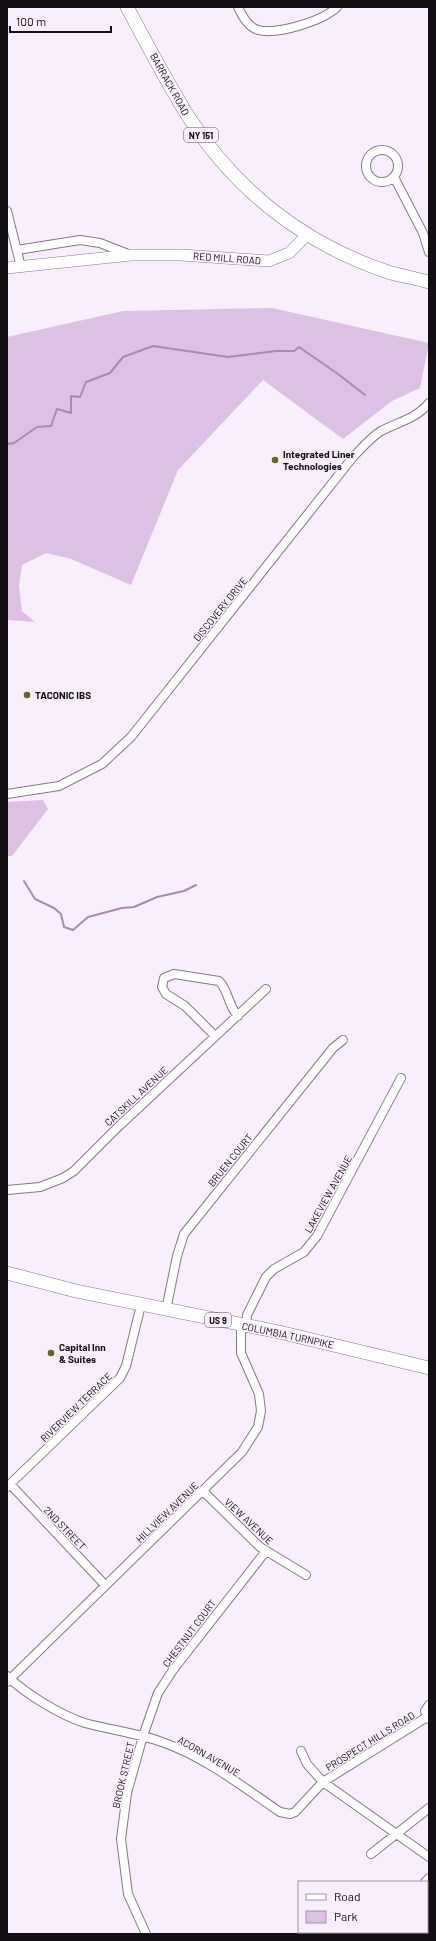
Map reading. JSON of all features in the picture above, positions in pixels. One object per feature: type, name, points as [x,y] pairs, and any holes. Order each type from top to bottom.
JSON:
[{"type":"main road","name":"BARRACK ROAD","points":[[128,7],[185,112],[223,164],[260,201],[307,236]]},
{"type":"main road","name":"NY 151","points":[[307,236],[347,256],[382,270],[429,282]]},
{"type":"main road","name":"COLUMBIA TURNPIKE","points":[[7,1273],[61,1288],[246,1325],[429,1368]]},
{"type":"street","points":[[238,7],[248,24],[257,30],[273,32],[321,18],[331,13],[337,7]]},
{"type":"street","points":[[376,151],[387,151],[392,153],[398,162],[398,168],[394,177],[385,182],[375,181],[371,178],[366,168],[368,158],[376,151]]},
{"type":"street","points":[[394,177],[423,234],[429,252]]},
{"type":"street","points":[[7,211],[21,267]]},
{"type":"street","name":"RED MILL ROAD","points":[[7,268],[131,255],[180,255],[269,261],[289,253],[307,236]]},
{"type":"street","points":[[17,250],[80,240],[108,245],[131,255]]},
{"type":"street","name":"DISCOVERY DRIVE","points":[[7,794],[59,786],[102,764],[131,737],[353,457],[370,438],[381,431],[414,417],[429,403]]},
{"type":"street","points":[[215,1036],[185,1006],[166,994],[162,987],[164,978],[174,974],[219,981],[227,991],[234,1012],[238,1016]]},
{"type":"street","name":"CATSKILL AVENUE","points":[[7,1190],[40,1187],[63,1178],[74,1171],[118,1127],[266,989]]},
{"type":"street","name":"BRUEN COURT","points":[[166,1310],[177,1256],[184,1234],[333,1048],[343,1040]]},
{"type":"street","name":"LAKEVIEW AVENUE","points":[[246,1325],[247,1315],[266,1277],[274,1269],[304,1252],[317,1236],[401,1078]]},
{"type":"street","name":"RIVERVIEW TERRACE","points":[[8,1486],[120,1378],[126,1366],[141,1305]]},
{"type":"street","name":"HILLVIEW AVENUE","points":[[8,1679],[203,1491],[242,1452],[255,1433],[260,1421],[261,1401],[241,1353],[239,1339],[241,1332],[246,1325]]},
{"type":"street","name":"2ND STREET","points":[[8,1486],[105,1585]]},
{"type":"street","name":"VIEW AVENUE","points":[[203,1491],[253,1541],[266,1551],[306,1575]]},
{"type":"street","name":"CHESTNUT COURT","points":[[142,1736],[158,1693],[173,1670],[266,1551]]},
{"type":"street","name":"ACORN AVENUE","points":[[8,1679],[63,1714],[84,1722],[142,1736],[183,1750],[220,1772],[280,1812],[290,1814],[295,1812],[324,1782]]},
{"type":"street","name":"PROSPECT HILLS ROAD","points":[[324,1782],[428,1718],[425,1712],[429,1705]]},
{"type":"street","name":"BROOK STREET","points":[[142,1736],[127,1793],[120,1838],[128,1894],[146,1934]]},
{"type":"street","points":[[302,1751],[307,1764],[324,1782],[429,1857]]},
{"type":"street","points":[[371,1854],[429,1808]]},
{"type":"green space","points":[[272,308],[429,343],[420,388],[392,401],[343,439],[263,380],[178,470],[131,585],[71,559],[46,553],[22,565],[19,586],[22,611],[35,622],[7,620],[7,337],[123,311]]},
{"type":"green space","points":[[43,800],[48,809],[12,856],[7,856],[7,802]]},
{"type":"waterway","points":[[7,444],[14,443],[37,427],[51,426],[57,409],[71,413],[71,396],[80,397],[86,382],[110,373],[123,357],[153,346],[228,357],[276,351],[294,351],[299,347],[365,395]]},
{"type":"waterway","points":[[24,881],[35,899],[54,908],[61,914],[64,927],[73,930],[88,917],[122,908],[134,907],[157,897],[184,891],[196,885]]},
{"type":"place","name":"Integrated Liner Technologies","points":[[275,460]]},
{"type":"place","name":"TACONIC IBS","points":[[27,695]]},
{"type":"place","name":"Capital Inn & Suites","points":[[51,1353]]}]
